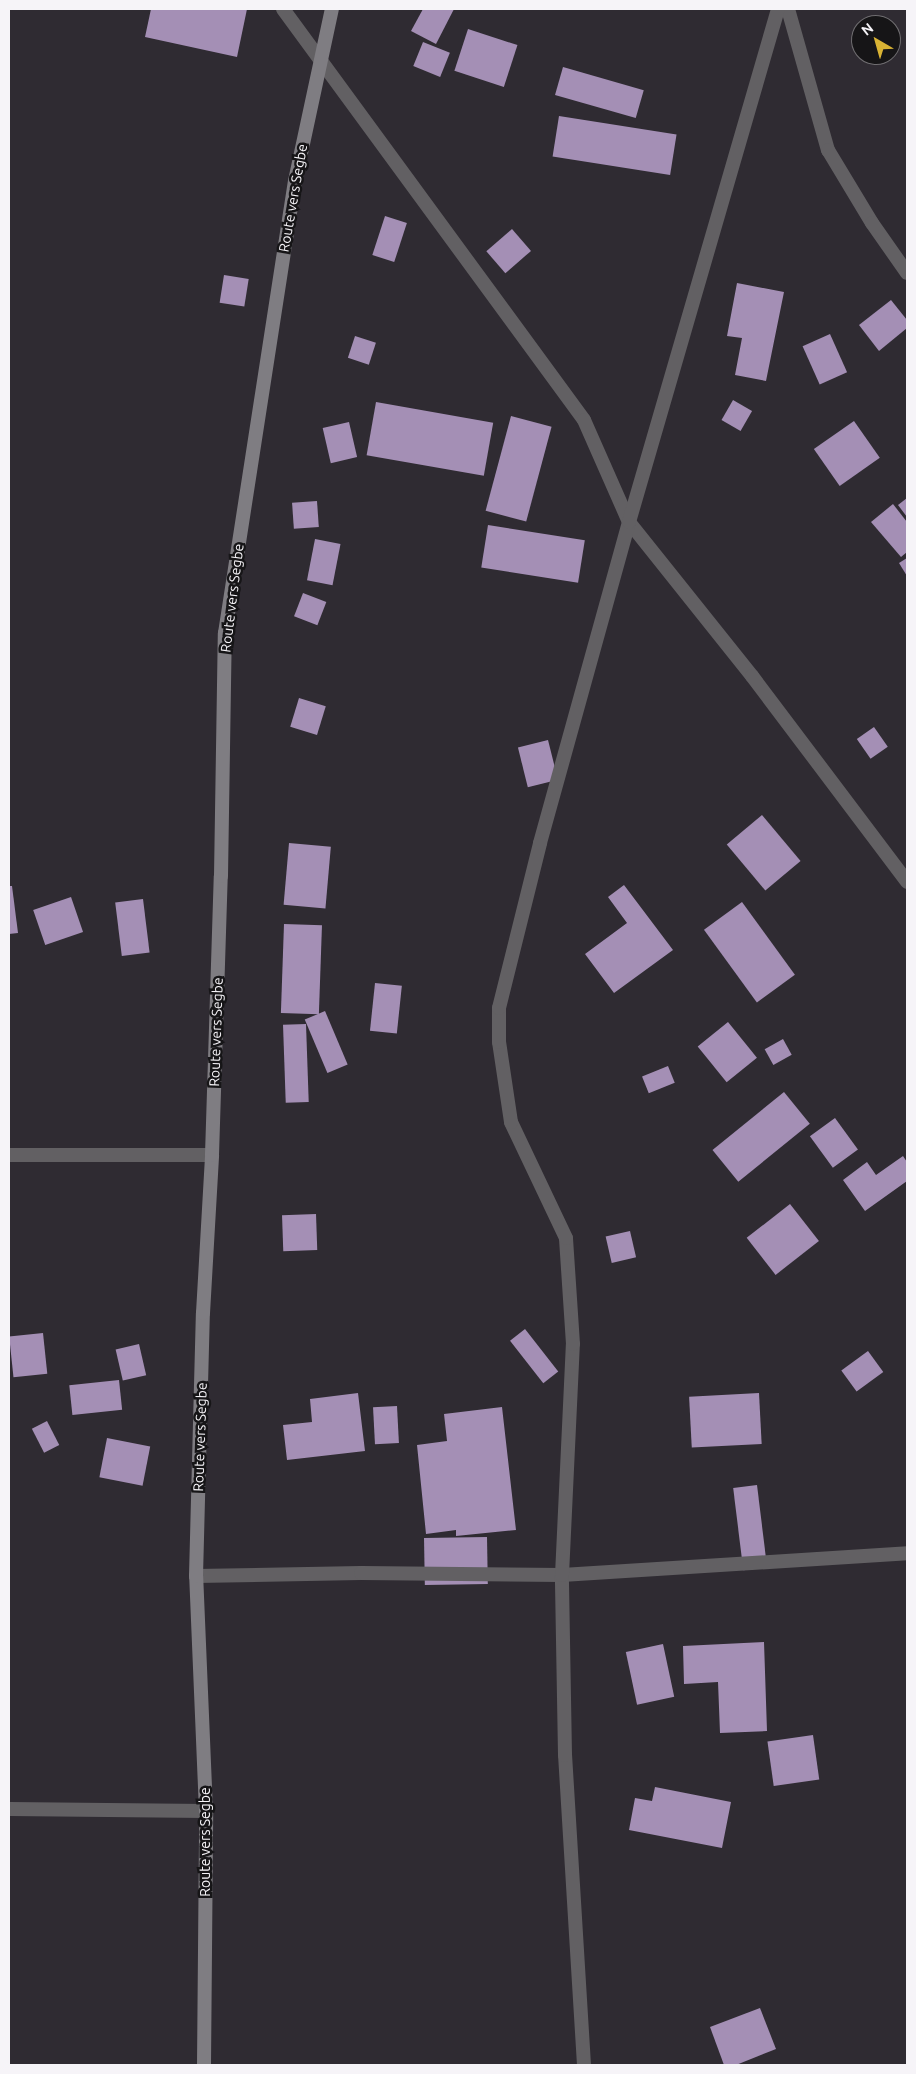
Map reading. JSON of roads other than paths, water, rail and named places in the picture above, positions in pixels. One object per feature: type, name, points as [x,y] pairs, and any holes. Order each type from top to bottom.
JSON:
[{"type":"main road","name":"Route vers Segbe","points":[[204,2065],[206,1811],[196,1576],[203,1313],[212,1155],[221,876],[225,633],[295,181],[332,9]]},
{"type":"street","points":[[283,9],[584,420],[629,522],[752,676],[907,882]]},
{"type":"street","points":[[584,2065],[565,1755],[562,1575],[573,1344],[566,1238],[511,1122],[499,1042],[499,1008],[540,843],[629,522],[778,9]]},
{"type":"street","points":[[788,9],[828,150],[872,223],[907,273]]},
{"type":"street","points":[[9,1155],[212,1155]]},
{"type":"street","points":[[196,1576],[361,1573],[562,1575],[907,1553]]},
{"type":"street","points":[[9,1809],[206,1811]]}]
